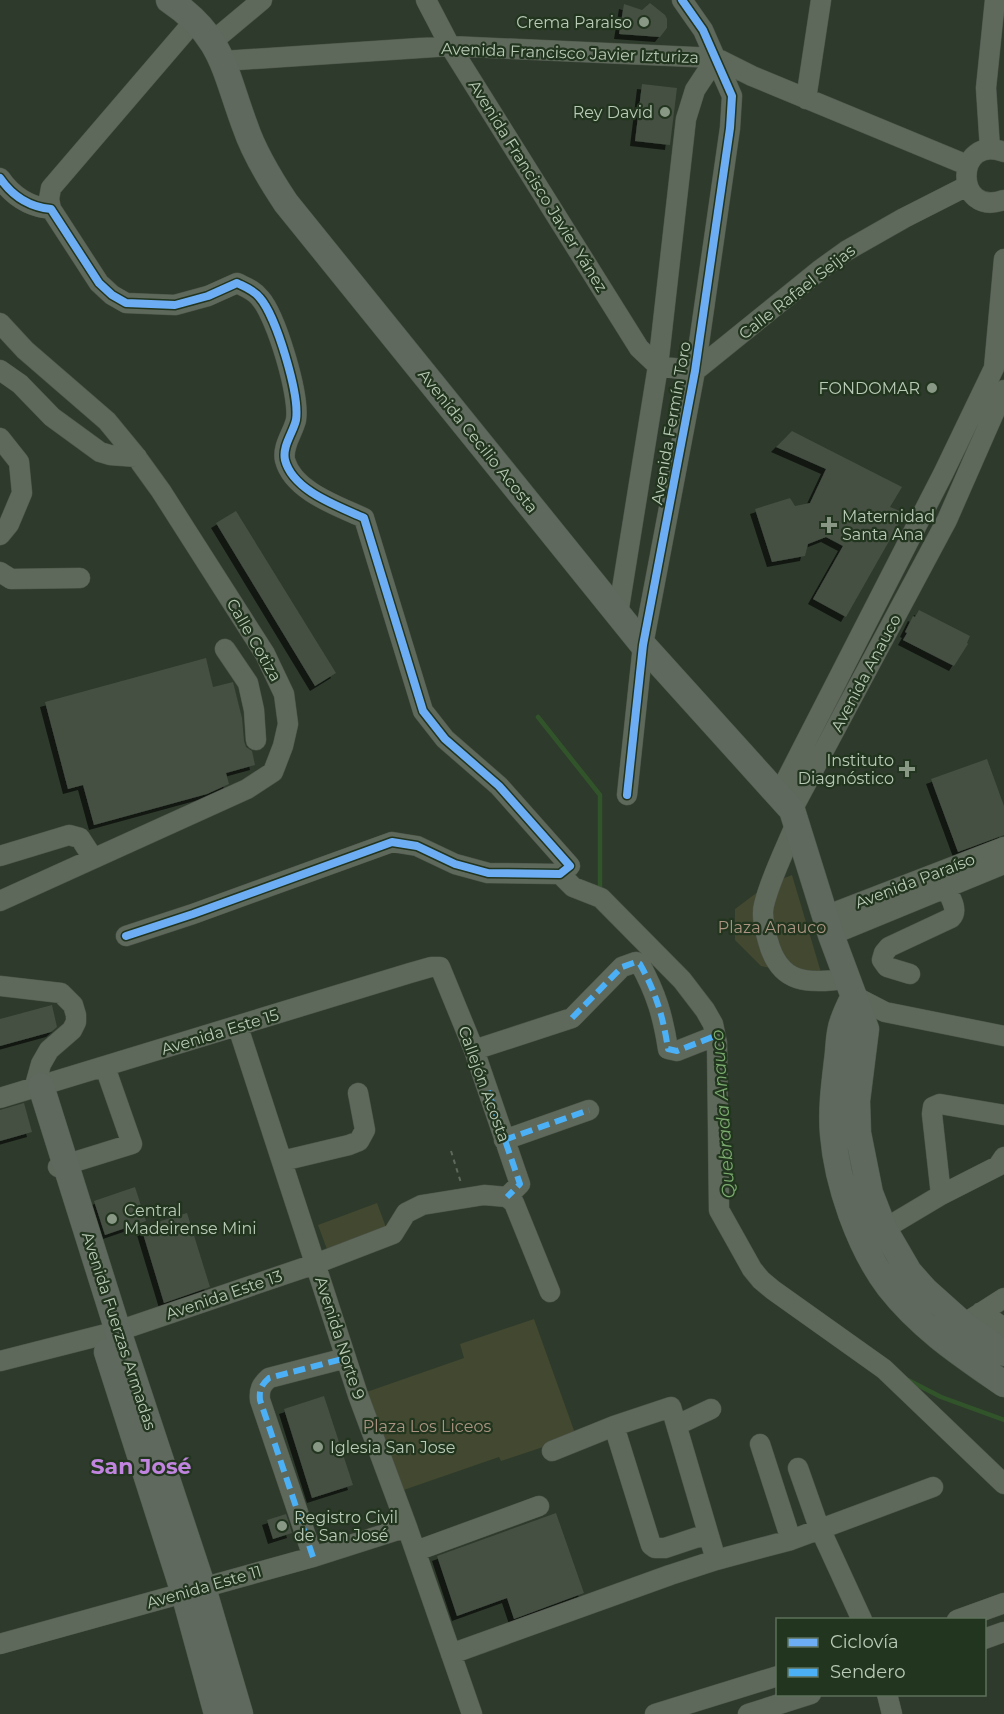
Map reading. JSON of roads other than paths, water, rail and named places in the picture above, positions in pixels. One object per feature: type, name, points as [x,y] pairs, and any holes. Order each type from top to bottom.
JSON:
[{"type":"main road","points":[[169,0],[195,20],[218,51]]},
{"type":"main road","name":"Avenida Cecilio Acosta","points":[[218,51],[246,129],[273,183],[286,203],[643,645],[789,809]]},
{"type":"main road","points":[[789,809],[828,926],[866,1029],[857,1101],[858,1133],[870,1193],[884,1229],[909,1272],[925,1290],[972,1318],[1004,1353]]},
{"type":"main road","points":[[851,987],[842,1023],[832,1100],[833,1136],[846,1200],[872,1260],[889,1287],[924,1326],[939,1339],[1004,1384]]},
{"type":"main road","name":"Avenida Fuerzas Armadas","points":[[34,1089],[62,1166],[110,1333]]},
{"type":"main road","name":"Avenida Fuerzas Armadas","points":[[34,1089],[110,1333],[194,1590],[240,1714]]},
{"type":"main road","name":"Avenida Fuerzas Armadas","points":[[194,1590],[217,1714]]},
{"type":"street","points":[[218,51],[262,0]]},
{"type":"street","name":"Avenida Francisco Javier Yánez","points":[[426,0],[450,46],[639,348],[658,366]]},
{"type":"street","points":[[682,0],[703,30],[716,58]]},
{"type":"street","points":[[806,99],[821,0]]},
{"type":"street","points":[[995,0],[986,88],[997,150],[976,154],[968,165],[966,176],[967,186],[981,200],[990,203],[1004,200]]},
{"type":"street","points":[[126,936],[392,842],[417,846],[455,864],[488,873],[560,874],[570,866],[499,786],[445,739],[423,711],[364,518],[302,486],[284,459],[287,441],[296,421],[294,383],[273,323],[261,298],[237,283],[208,296],[176,305],[126,303],[112,296],[99,283],[51,209],[49,199],[51,188],[195,20]]},
{"type":"street","name":"Avenida Francisco Javier Izturiza","points":[[218,51],[450,46],[716,58],[806,99],[968,165]]},
{"type":"street","name":"Avenida Fermín Toro","points":[[618,614],[658,366],[686,119],[695,90],[716,58]]},
{"type":"street","name":"Avenida Fermín Toro","points":[[627,795],[643,645],[696,371],[730,128],[732,96],[716,58]]},
{"type":"street","points":[[0,178],[21,201],[38,208],[51,209]]},
{"type":"street","name":"Calle Rafael Seijas","points":[[696,371],[846,251],[903,218],[967,186]]},
{"type":"street","name":"Avenida Anauco","points":[[789,809],[925,509],[994,368],[1004,259]]},
{"type":"street","name":"Calle Cotiza","points":[[0,323],[25,350],[107,421],[137,458],[196,544],[265,654],[285,694],[288,724],[283,747],[273,772],[247,789],[0,901]]},
{"type":"street","points":[[658,366],[696,371]]},
{"type":"street","points":[[0,370],[20,384],[52,417],[100,452],[137,458]]},
{"type":"street","name":"Avenida Anauco","points":[[789,809],[947,520],[1004,390]]},
{"type":"street","points":[[0,438],[19,462],[22,493],[9,524],[0,535]]},
{"type":"street","points":[[925,509],[947,520]]},
{"type":"street","points":[[0,572],[11,579],[80,578]]},
{"type":"street","points":[[225,649],[248,683],[254,710],[256,740]]},
{"type":"street","points":[[248,683],[273,671]]},
{"type":"street","points":[[789,809],[763,906],[764,928],[772,956],[786,974],[813,983],[851,987],[1004,1026]]},
{"type":"street","points":[[0,856],[69,835],[80,838],[93,858]]},
{"type":"street","name":"Avenida Paraíso","points":[[828,926],[1004,847]]},
{"type":"street","name":"Avenida Paraíso","points":[[828,926],[946,888],[1004,864]]},
{"type":"street","points":[[560,874],[573,887],[601,898],[682,981],[713,1024],[719,1210],[752,1269],[773,1290],[897,1380],[1004,1484]]},
{"type":"street","points":[[910,974],[887,968],[882,957],[889,947],[951,918],[955,909],[946,888]]},
{"type":"street","points":[[474,1050],[572,1018],[622,967],[636,962],[640,964],[658,1000],[668,1049],[677,1051],[715,1036]]},
{"type":"street","name":"Avenida Este 15","points":[[0,1098],[430,967],[440,967]]},
{"type":"street","name":"Callejón Acosta","points":[[440,967],[474,1050],[520,1184],[507,1197]]},
{"type":"street","points":[[0,986],[61,993],[73,1005],[76,1022],[72,1030],[49,1050],[41,1064],[34,1089]]},
{"type":"street","points":[[851,987],[885,1012],[1004,1036]]},
{"type":"street","name":"Avenida Norte 9","points":[[238,1027],[346,1358],[408,1527],[472,1714]]},
{"type":"street","points":[[62,1166],[132,1144],[105,1067]]},
{"type":"street","points":[[282,1161],[359,1141],[366,1130],[358,1093]]},
{"type":"street","points":[[941,1195],[933,1107],[940,1104],[1004,1115]]},
{"type":"street","points":[[504,1140],[589,1110]]},
{"type":"street","points":[[884,1229],[941,1195],[998,1166],[1004,1157]]},
{"type":"street","name":"Avenida Este 13","points":[[0,1361],[110,1333],[315,1264],[393,1234],[406,1213],[422,1205],[484,1195],[507,1197]]},
{"type":"street","points":[[507,1197],[514,1203],[526,1229],[550,1292]]},
{"type":"street","points":[[939,1339],[1004,1298]]},
{"type":"street","points":[[972,1318],[1004,1328]]},
{"type":"street","points":[[314,1557],[260,1400],[259,1390],[262,1383],[269,1378],[346,1358]]},
{"type":"street","points":[[552,1451],[671,1407],[716,1560]]},
{"type":"street","points":[[677,1425],[711,1409]]},
{"type":"street","points":[[615,1426],[651,1545],[655,1548],[665,1548],[708,1534]]},
{"type":"street","points":[[760,1444],[791,1540]]},
{"type":"street","points":[[798,1468],[821,1530],[861,1618]]},
{"type":"street","points":[[452,1654],[716,1560],[821,1530],[933,1487]]},
{"type":"street","points":[[416,1551],[539,1506]]},
{"type":"street","name":"Avenida Este 11","points":[[0,1644],[314,1557],[408,1527]]},
{"type":"street","points":[[194,1590],[230,1714]]},
{"type":"street","points":[[963,1618],[1004,1603]]},
{"type":"street","points":[[986,1638],[1004,1632]]},
{"type":"street","points":[[655,1714],[776,1676]]},
{"type":"street","points":[[748,1714],[808,1696]]},
{"type":"street","points":[[887,1696],[892,1714]]},
{"type":"waterway","name":"Quebrada Anauco","points":[[538,717],[600,795],[600,893]]},
{"type":"waterway","name":"Quebrada Anauco","points":[[908,1380],[941,1397],[1004,1420]]},
{"type":"place","name":"Crema Paraiso","points":[[644,22]]},
{"type":"place","name":"Rey David","points":[[665,112]]},
{"type":"place","name":"FONDOMAR","points":[[932,388]]},
{"type":"place","name":"Maternidad Santa Ana","points":[[829,525]]},
{"type":"place","name":"Instituto Diagnóstico","points":[[907,769]]},
{"type":"place","name":"Central Madeirense Mini","points":[[112,1219]]},
{"type":"place","name":"Iglesia San Jose","points":[[318,1447]]},
{"type":"place","name":"Registro Civil de San José","points":[[282,1526]]},
{"type":"district","name":"San José","points":[[141,1466]]},
{"type":"park label","name":"Plaza Anauco","points":[[772,927]]},
{"type":"park label","name":"Plaza Los Liceos","points":[[427,1426]]}]
